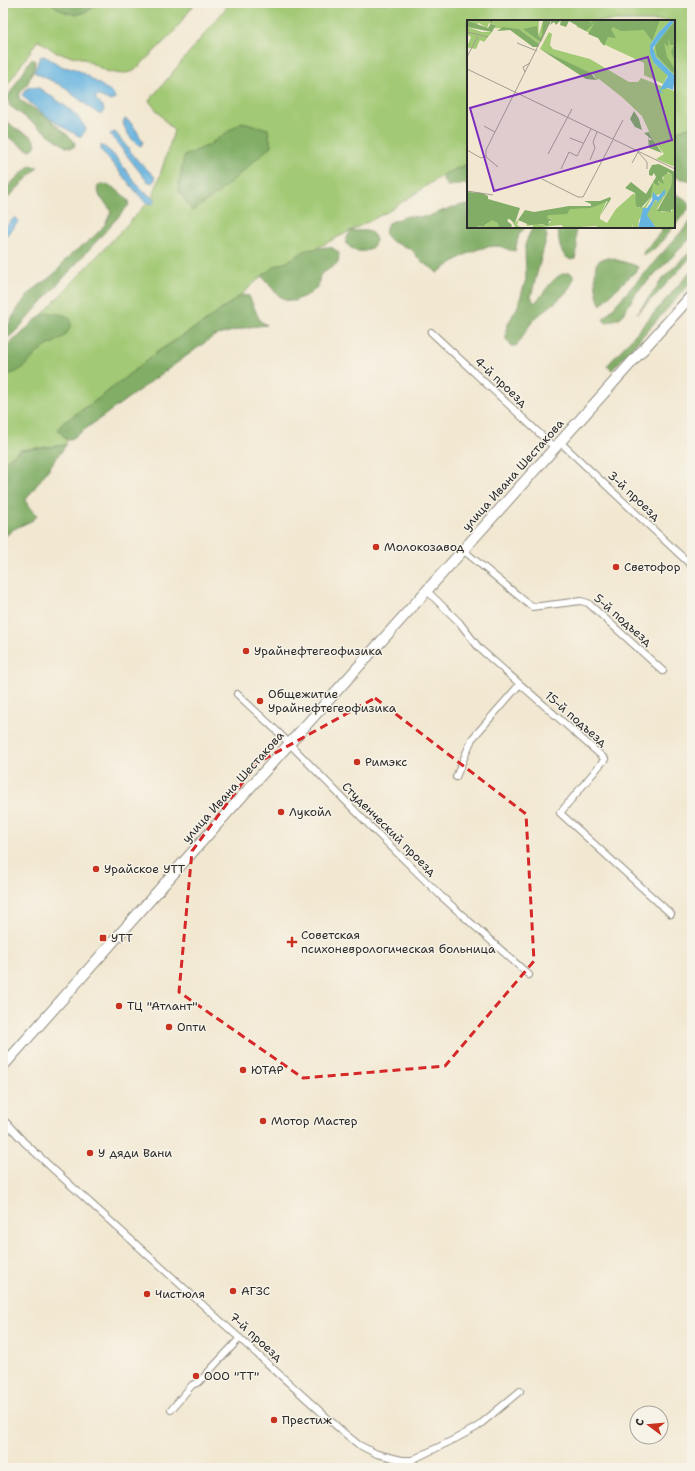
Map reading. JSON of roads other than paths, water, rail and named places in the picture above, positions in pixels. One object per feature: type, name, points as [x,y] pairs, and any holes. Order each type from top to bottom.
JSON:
[{"type":"main road","name":"улица Ивана Шестакова","points":[[3,1066],[289,744],[692,296]]},
{"type":"street","name":"4-й проезд","points":[[431,332],[557,445]]},
{"type":"street","name":"3-й проезд","points":[[557,445],[692,566]]},
{"type":"street","name":"5-й подъезд","points":[[463,550],[532,607],[581,601],[588,603],[663,671]]},
{"type":"street","name":"15-й подъезд","points":[[427,591],[459,622],[479,648],[606,759],[560,813],[671,914]]},
{"type":"street","points":[[456,777],[472,739],[520,684]]},
{"type":"street","name":"Студенческий проезд","points":[[237,694],[442,896],[529,975]]},
{"type":"street","name":"7-й проезд","points":[[3,1119],[24,1142],[54,1170],[240,1338],[367,1450],[380,1456],[402,1460],[412,1460],[477,1427],[520,1391]]},
{"type":"street","points":[[170,1410],[192,1385],[200,1382],[240,1338]]},
{"type":"street","points":[[402,1460],[408,1468]]},
{"type":"water","points":[[44,56],[63,67],[75,69],[83,73],[111,92],[115,99],[111,101],[99,96],[95,97],[103,106],[104,111],[101,114],[97,113],[62,86],[34,72],[40,57]]},
{"type":"water","points":[[30,87],[39,88],[66,106],[78,117],[86,130],[81,137],[50,118],[28,101],[22,95],[26,89]]},
{"type":"water","points":[[125,119],[131,123],[143,142],[141,146],[132,139],[128,133],[123,123]]},
{"type":"water","points":[[115,132],[138,161],[154,176],[155,180],[152,183],[147,181],[110,134]]},
{"type":"water","points":[[101,145],[112,153],[144,192],[156,200],[154,203],[150,204],[144,201],[101,150]]},
{"type":"water","points":[[15,217],[19,221],[3,239],[3,229]]},
{"type":"place","name":"Молокозавод","points":[[376,547]]},
{"type":"place","name":"Светофор","points":[[616,567]]},
{"type":"place","name":"Урайнефтегеофизика","points":[[246,651]]},
{"type":"place","name":"Общежитие Урайнефтегеофизика","points":[[260,701]]},
{"type":"place","name":"Римэкс","points":[[357,762]]},
{"type":"place","name":"Лукойл","points":[[281,812]]},
{"type":"place","name":"Урайское УТТ","points":[[96,869]]},
{"type":"place","name":"УТТ","points":[[103,938]]},
{"type":"place","name":"Советская психоневрологическая больница","points":[[292,942]]},
{"type":"place","name":"ТЦ \"Атлант\"","points":[[119,1006]]},
{"type":"place","name":"Опти","points":[[169,1027]]},
{"type":"place","name":"ЮТАР","points":[[243,1070]]},
{"type":"place","name":"Мотор Мастер","points":[[263,1121]]},
{"type":"place","name":"У дяди Вани","points":[[90,1153]]},
{"type":"place","name":"АГЗС","points":[[233,1291]]},
{"type":"place","name":"Чистюля","points":[[147,1294]]},
{"type":"place","name":"ООО \"ТТ\"","points":[[196,1376]]},
{"type":"place","name":"Престиж","points":[[274,1420]]}]
